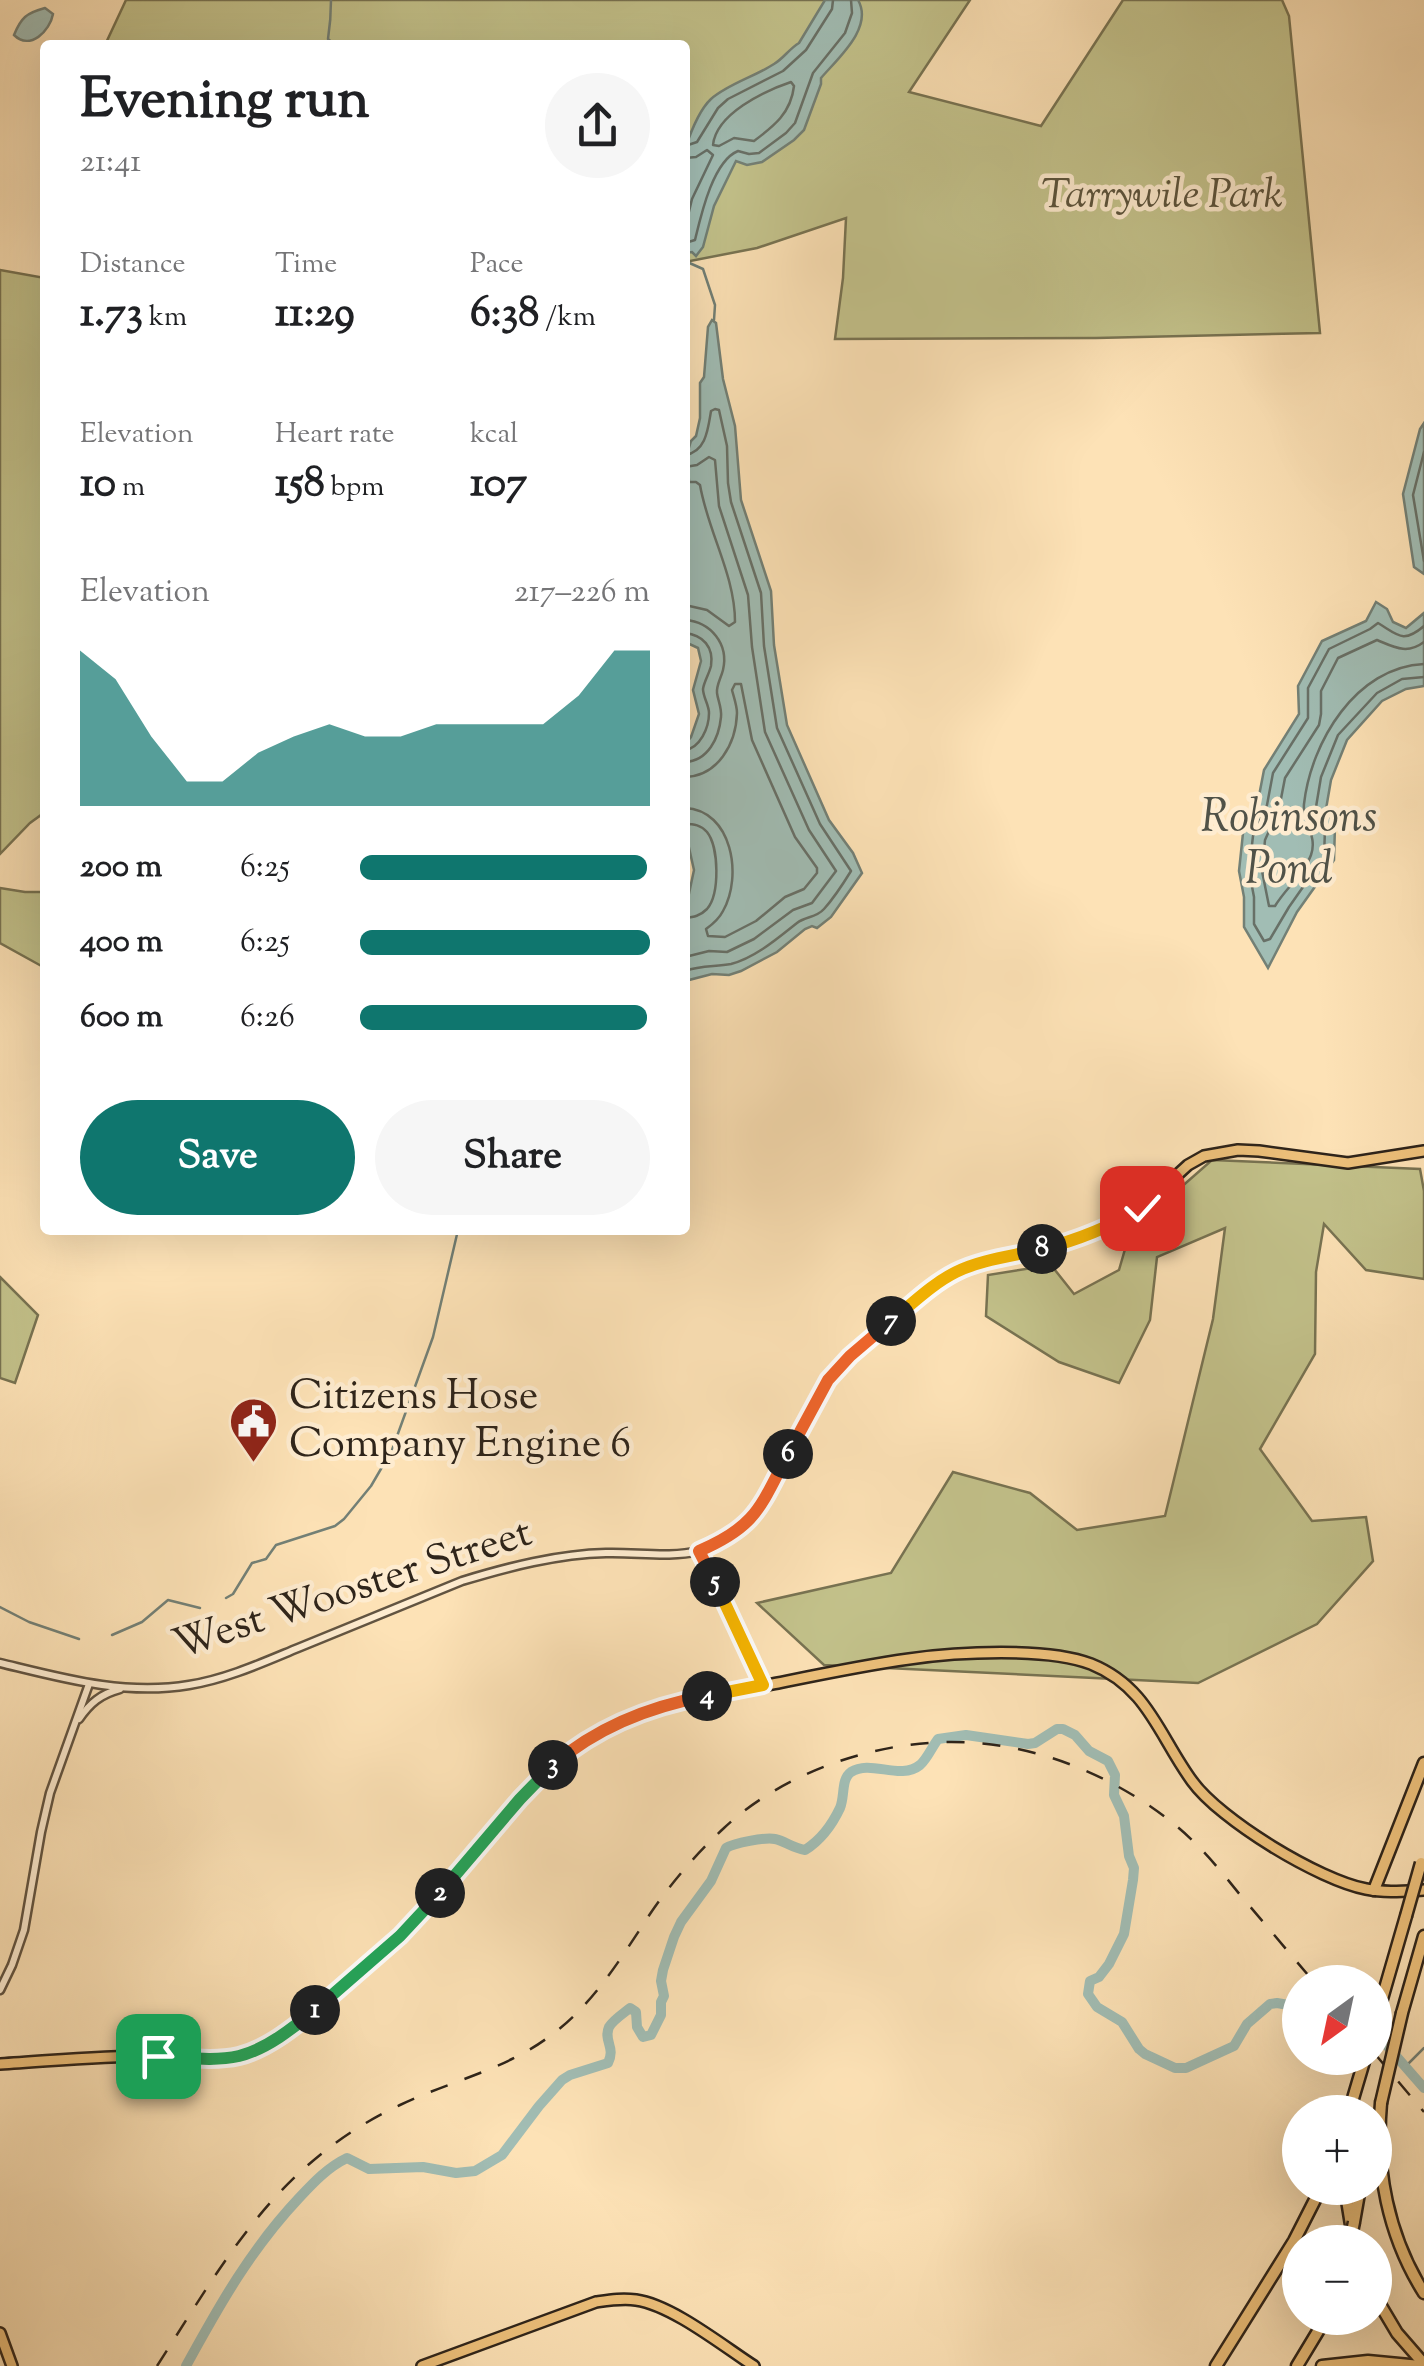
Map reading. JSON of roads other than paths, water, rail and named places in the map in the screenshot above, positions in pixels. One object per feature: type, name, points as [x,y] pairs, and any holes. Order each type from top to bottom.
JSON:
[{"type":"highway","points":[[1374,1890],[1424,1764]]},
{"type":"highway","points":[[1392,1965],[1423,1858]]},
{"type":"highway","points":[[1381,2095],[1424,1936]]},
{"type":"highway","points":[[1216,2366],[1284,2260],[1312,2205]]},
{"type":"highway","points":[[1387,2205],[1403,2254],[1424,2294]]},
{"type":"highway","points":[[1392,2323],[1420,2362]]},
{"type":"highway","points":[[1297,2365],[1316,2335]]},
{"type":"highway","points":[[1322,2366],[1368,2361],[1420,2362]]},
{"type":"main road","points":[[763,1685],[699,1551],[734,1534],[756,1514],[828,1380],[867,1341],[924,1294],[975,1264],[1080,1238],[1109,1226],[1142,1208],[1188,1164],[1204,1156],[1238,1150],[1348,1162],[1424,1151]]},
{"type":"main road","points":[[0,2064],[127,2056],[220,2059],[255,2050],[331,1997],[408,1928],[530,1788],[564,1755],[606,1730],[662,1706],[933,1656],[1038,1654],[1091,1664],[1140,1698],[1189,1778],[1216,1808],[1316,1871],[1339,1881],[1374,1890],[1424,1890]]},
{"type":"main road","points":[[422,2366],[596,2302],[617,2298],[652,2304],[754,2366]]},
{"type":"main road","points":[[0,2333],[12,2366]]},
{"type":"street","name":"West Wooster Street","points":[[0,1663],[89,1684],[188,1686],[264,1662],[495,1571],[572,1555],[699,1551]]},
{"type":"street","points":[[0,1990],[24,1930],[50,1793],[89,1684]]},
{"type":"street","points":[[72,1728],[98,1698],[124,1687]]},
{"type":"water","points":[[825,0],[858,0],[862,11],[858,32],[821,78],[804,130],[762,162],[747,165],[736,161],[696,256],[690,252],[690,135],[698,116],[718,94],[774,64],[799,43]]},
{"type":"water","points":[[45,8],[53,14],[38,37],[26,41],[14,35],[25,17]]},
{"type":"water","points":[[712,320],[716,323],[723,379],[735,426],[741,500],[771,591],[774,645],[787,725],[829,820],[862,873],[831,917],[817,928],[805,929],[777,952],[741,971],[690,980],[690,889],[694,870],[690,852],[690,738],[699,714],[693,690],[701,661],[698,648],[690,644],[690,444],[700,418],[700,383],[704,377]]},
{"type":"water","points":[[1424,423],[1424,574],[1414,567],[1403,494]]},
{"type":"water","name":"Robinsons Pond","points":[[1376,602],[1387,609],[1393,622],[1406,628],[1424,613],[1424,686],[1406,689],[1382,701],[1347,740],[1331,780],[1326,809],[1335,826],[1334,860],[1297,912],[1268,968],[1244,927],[1239,871],[1243,833],[1258,801],[1264,770],[1299,714],[1298,686],[1322,641],[1366,621]]},
{"type":"waterway","points":[[329,40],[331,0]]},
{"type":"waterway","points":[[690,263],[703,269],[715,305],[714,320]]},
{"type":"waterway","points":[[226,1598],[233,1594],[252,1563],[266,1559],[276,1545],[335,1526],[371,1486],[392,1450],[433,1337],[457,1235]]},
{"type":"waterway","points":[[112,1635],[142,1622],[168,1600],[200,1608]]},
{"type":"waterway","points":[[0,1607],[29,1622],[79,1639]]},
{"type":"waterway","points":[[186,2366],[251,2257],[282,2217],[327,2171],[347,2158],[369,2169],[423,2167],[456,2173],[475,2171],[502,2155],[562,2080],[608,2063],[611,2053],[607,2036],[611,2024],[630,2008],[636,2012],[637,2027],[643,2037],[651,2035],[661,2015],[661,1981],[674,1937],[711,1881],[726,1848],[770,1839],[805,1850],[833,1820],[851,1772],[867,1768],[912,1769],[923,1762],[938,1739],[966,1735],[1028,1744],[1063,1729],[1108,1761],[1115,1775],[1114,1795],[1124,1816],[1133,1880],[1124,1934],[1109,1964],[1099,1977],[1090,1981],[1088,1994],[1097,2007],[1122,2022],[1145,2054],[1175,2068],[1186,2068],[1234,2046],[1247,2024],[1270,2004],[1282,2004]]},
{"type":"waterway","points":[[1405,2067],[1424,2048]]},
{"type":"waterway","points":[[1392,2051],[1424,2088]]},
{"type":"railway","points":[[157,2366],[207,2287],[259,2216],[320,2155],[357,2128],[400,2105],[496,2066],[550,2036],[593,1995],[666,1891],[724,1828],[778,1789],[840,1761],[908,1745],[975,1743],[1029,1751],[1105,1780],[1152,1808],[1193,1841],[1300,1965]]},
{"type":"railway","points":[[1392,2074],[1424,2112]]},
{"type":"place","name":"Citizens Hose Company Engine 6","points":[[254,1464]]},
{"type":"park label","name":"Tarrywile Park","points":[[1162,197]]}]
